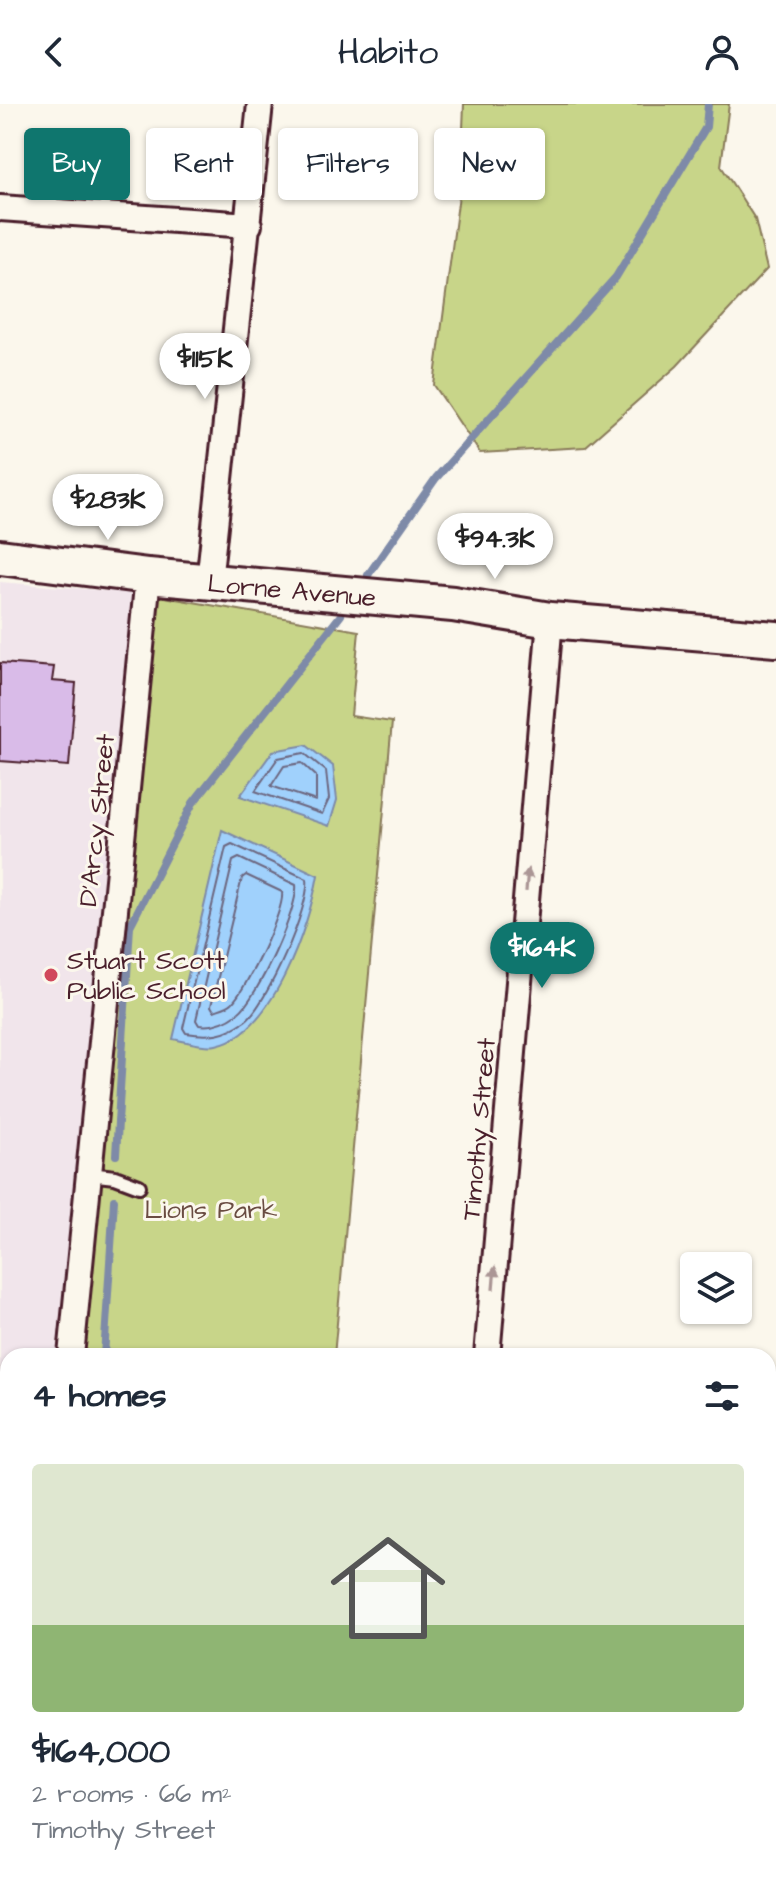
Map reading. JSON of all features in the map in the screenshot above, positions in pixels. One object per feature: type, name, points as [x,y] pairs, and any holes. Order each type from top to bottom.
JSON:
[{"type":"main road","name":"Lorne Avenue","points":[[0,557],[148,576],[453,604],[550,620],[776,639]]},
{"type":"street","points":[[209,582],[260,104]]},
{"type":"street","points":[[0,208],[249,225]]},
{"type":"street","name":"D'Arcy Street","points":[[72,1348],[148,576]]},
{"type":"street","name":"Timothy Street","points":[[488,1348],[550,620]]},
{"type":"lane","points":[[89,1174],[115,1177],[139,1186]]},
{"type":"shaded area","name":"Stuart Scott Public School","points":[[0,582],[147,594],[58,1348],[0,1348]]},
{"type":"green space","points":[[464,104],[729,104],[721,166],[755,219],[767,269],[677,366],[585,447],[480,453],[434,385],[458,200],[545,200],[545,128],[463,128]]},
{"type":"green space","name":"Lions Park","points":[[147,594],[359,631],[351,716],[392,722],[335,1348],[58,1348]]},
{"type":"water","points":[[306,745],[333,766],[337,800],[329,826],[240,796],[273,751]]},
{"type":"water","points":[[222,830],[318,875],[297,948],[271,1000],[255,1021],[236,1037],[206,1046],[173,1039]]},
{"type":"building","points":[[0,663],[54,667],[52,681],[76,683],[69,766],[0,761]]},
{"type":"waterway","points":[[368,575],[436,478],[616,277],[706,127],[708,104]]},
{"type":"waterway","points":[[116,1155],[130,926],[193,803],[341,615]]},
{"type":"waterway","points":[[105,1348],[114,1200]]},
{"type":"place","name":"Stuart Scott Public School","points":[[51,975]]}]
